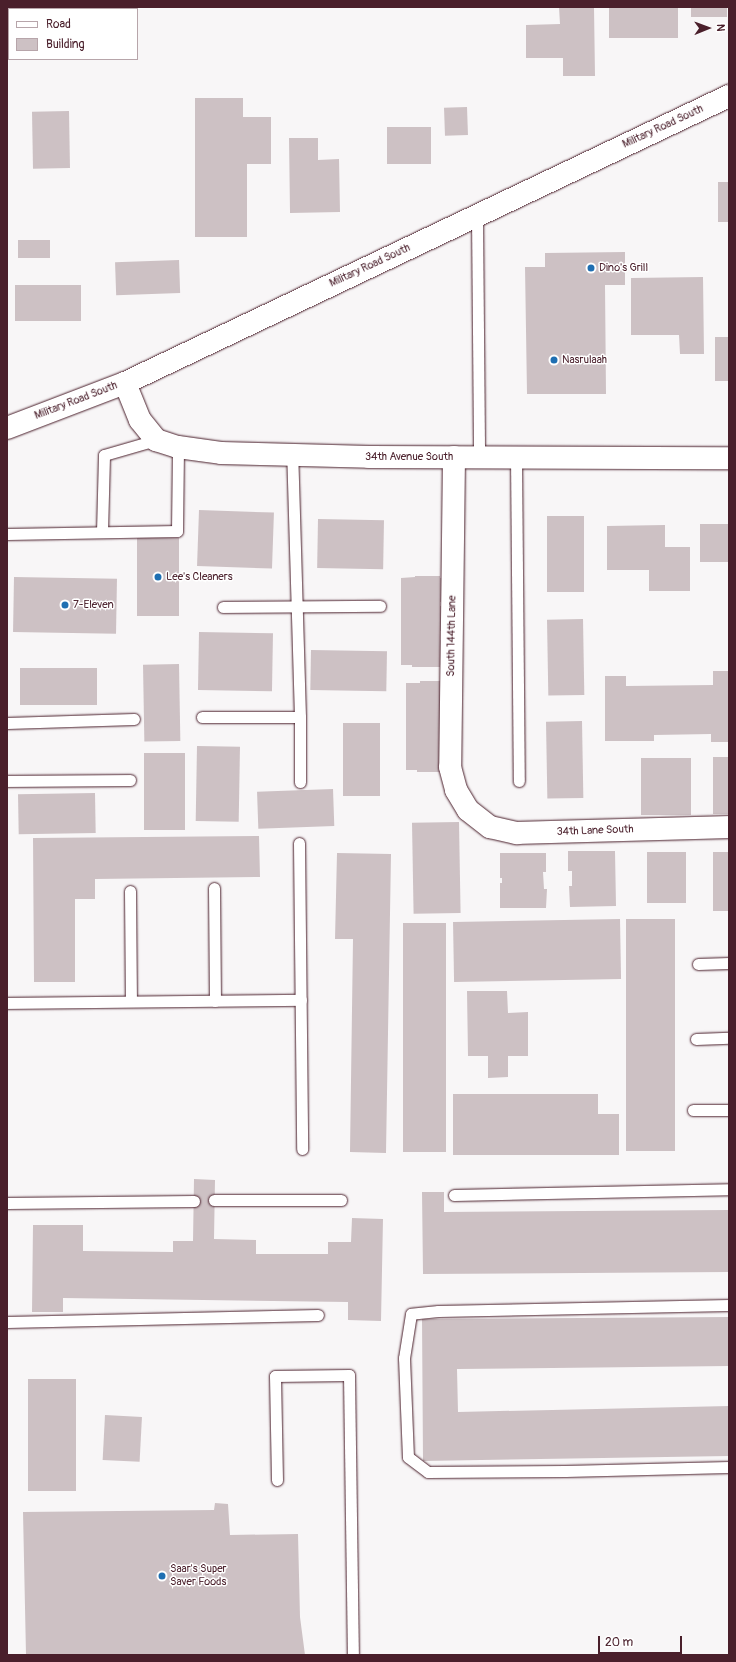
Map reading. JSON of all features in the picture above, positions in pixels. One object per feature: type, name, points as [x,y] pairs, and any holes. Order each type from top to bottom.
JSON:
[{"type":"street","name":"Military Road South","points":[[7,428],[125,383],[729,96]]},
{"type":"street","points":[[125,383],[140,420],[156,440]]},
{"type":"street","name":"34th Avenue South","points":[[156,440],[178,447],[221,453],[454,457],[729,458]]},
{"type":"street","name":"South 144th Lane","points":[[454,457],[450,767],[456,790],[468,810]]},
{"type":"street","name":"34th Lane South","points":[[468,810],[490,827],[517,833],[729,827]]},
{"type":"lane","points":[[477,216],[479,457]]},
{"type":"lane","points":[[102,532],[104,455],[156,440]]},
{"type":"lane","points":[[7,534],[177,531],[178,447]]},
{"type":"lane","points":[[292,454],[300,717],[300,782]]},
{"type":"lane","points":[[516,457],[519,781]]},
{"type":"lane","points":[[223,607],[380,606]]},
{"type":"lane","points":[[202,717],[300,717]]},
{"type":"lane","points":[[7,723],[134,719]]},
{"type":"lane","points":[[7,781],[130,780]]},
{"type":"lane","points":[[299,843],[302,1149]]},
{"type":"lane","points":[[214,888],[215,1001]]},
{"type":"lane","points":[[130,892],[131,1001]]},
{"type":"lane","points":[[698,964],[729,963]]},
{"type":"lane","points":[[7,1003],[301,1000]]},
{"type":"lane","points":[[696,1039],[729,1038]]},
{"type":"lane","points":[[694,1110],[729,1110]]},
{"type":"lane","points":[[454,1195],[729,1189]]},
{"type":"lane","points":[[214,1200],[341,1200]]},
{"type":"lane","points":[[7,1204],[194,1201]]},
{"type":"lane","points":[[729,1305],[438,1310],[411,1314],[404,1358],[408,1457],[428,1472],[565,1472],[729,1467]]},
{"type":"lane","points":[[7,1322],[318,1315]]},
{"type":"lane","points":[[277,1480],[275,1376],[349,1375],[353,1655]]},
{"type":"building","points":[[559,7],[594,7],[595,76],[563,76],[563,58],[526,58],[526,25],[560,24]]},
{"type":"building","points":[[609,7],[678,7],[678,38],[609,38]]},
{"type":"building","points":[[691,7],[727,7],[727,17],[691,17]]},
{"type":"building","points":[[195,98],[243,98],[243,117],[271,117],[271,164],[247,164],[247,237],[195,237]]},
{"type":"building","points":[[467,107],[468,135],[445,136],[444,108]]},
{"type":"building","points":[[69,111],[70,168],[33,169],[32,112]]},
{"type":"building","points":[[387,127],[431,127],[431,164],[387,164]]},
{"type":"building","points":[[289,138],[318,138],[318,160],[339,159],[340,212],[290,213]]},
{"type":"building","points":[[718,182],[729,182],[729,222],[718,222]]},
{"type":"building","points":[[18,240],[50,240],[50,258],[18,258]]},
{"type":"building","points":[[625,252],[625,285],[605,285],[606,394],[527,394],[525,267],[545,267],[545,253]]},
{"type":"building","points":[[179,260],[180,293],[116,295],[115,262]]},
{"type":"building","points":[[703,277],[704,354],[680,354],[679,335],[631,335],[631,278]]},
{"type":"building","points":[[15,285],[81,285],[81,321],[15,321]]},
{"type":"building","points":[[715,337],[729,337],[729,381],[715,381]]},
{"type":"building","points":[[199,510],[274,513],[272,569],[197,566]]},
{"type":"building","points":[[547,516],[584,516],[584,592],[547,592]]},
{"type":"building","points":[[318,519],[384,520],[383,569],[317,568]]},
{"type":"building","points":[[700,524],[729,524],[729,562],[700,562]]},
{"type":"building","points":[[665,525],[665,547],[690,547],[690,591],[649,591],[649,570],[607,570],[607,526]]},
{"type":"building","name":"Lee's Cleaners","points":[[137,538],[179,538],[179,616],[137,616]]},
{"type":"building","points":[[415,576],[440,576],[440,578],[443,578],[443,602],[440,602],[440,606],[443,606],[443,631],[440,631],[440,640],[443,640],[443,665],[440,665],[440,667],[412,667],[412,665],[401,665],[401,578]]},
{"type":"building","name":"7-Eleven","points":[[14,577],[117,579],[116,634],[13,632]]},
{"type":"building","points":[[583,619],[584,695],[548,696],[547,620]]},
{"type":"building","points":[[199,632],[273,633],[272,691],[198,690]]},
{"type":"building","points":[[311,650],[387,651],[386,691],[310,690]]},
{"type":"building","points":[[179,664],[180,741],[144,742],[143,665]]},
{"type":"building","points":[[20,668],[97,668],[97,705],[20,705]]},
{"type":"building","points":[[713,671],[729,671],[729,742],[711,742],[711,734],[654,735],[654,741],[605,741],[605,676],[626,676],[626,686],[713,685]]},
{"type":"building","points":[[420,681],[445,681],[445,772],[417,772],[417,770],[406,770],[406,683],[420,683]]},
{"type":"building","points":[[582,721],[583,798],[547,799],[546,722]]},
{"type":"building","points":[[343,723],[380,723],[380,796],[343,796]]},
{"type":"building","points":[[197,746],[240,747],[239,822],[196,821]]},
{"type":"building","points":[[144,753],[185,753],[185,830],[144,830]]},
{"type":"building","points":[[713,757],[729,757],[729,814],[713,814]]},
{"type":"building","points":[[641,758],[691,758],[691,815],[641,815]]},
{"type":"building","points":[[333,789],[334,826],[258,829],[257,792]]},
{"type":"building","points":[[95,793],[96,833],[19,834],[18,794]]},
{"type":"building","points":[[459,822],[461,913],[414,914],[412,823]]},
{"type":"building","points":[[259,836],[260,877],[95,879],[95,899],[75,899],[75,982],[34,982],[33,838]]},
{"type":"building","points":[[568,851],[615,851],[616,906],[570,907],[569,886],[572,886],[572,871],[568,871]]},
{"type":"building","points":[[647,852],[686,852],[686,903],[647,903]]},
{"type":"building","points":[[713,852],[729,852],[729,911],[713,911]]},
{"type":"building","points":[[337,853],[391,854],[386,1153],[350,1152],[353,939],[335,939]]},
{"type":"building","points":[[500,853],[546,853],[546,872],[543,872],[544,889],[547,889],[546,908],[500,908],[500,883],[502,883],[502,878],[500,878]]},
{"type":"building","points":[[620,919],[621,979],[454,982],[453,922]]},
{"type":"building","points":[[626,919],[675,919],[675,1151],[626,1151]]},
{"type":"building","points":[[403,923],[446,923],[446,1152],[403,1152]]},
{"type":"building","points":[[467,991],[507,991],[508,1013],[528,1012],[528,1056],[508,1056],[508,1077],[488,1078],[488,1056],[468,1056]]},
{"type":"building","points":[[453,1094],[598,1094],[598,1114],[619,1114],[619,1155],[453,1155]]},
{"type":"building","points":[[194,1179],[215,1180],[214,1239],[256,1240],[256,1254],[328,1254],[328,1242],[351,1242],[352,1218],[383,1219],[381,1321],[348,1320],[348,1302],[63,1298],[63,1312],[32,1312],[33,1225],[83,1225],[83,1251],[173,1252],[173,1241],[193,1241]]},
{"type":"building","points":[[422,1192],[444,1192],[444,1212],[729,1210],[729,1272],[423,1274]]},
{"type":"building","points":[[729,1317],[729,1366],[457,1369],[458,1412],[729,1406],[729,1456],[423,1461],[422,1319]]},
{"type":"building","points":[[28,1379],[76,1379],[76,1491],[28,1491]]},
{"type":"building","points":[[105,1415],[142,1417],[140,1462],[103,1460]]},
{"type":"building","name":"Saar's Super Saver Foods","points":[[215,1503],[228,1504],[230,1535],[298,1534],[300,1617],[305,1655],[26,1655],[23,1512],[214,1510]]},
{"type":"place","name":"Dino's Grill","points":[[591,268]]},
{"type":"place","name":"Nasrulaah","points":[[554,360]]},
{"type":"place","name":"Lee's Cleaners","points":[[158,577]]},
{"type":"place","name":"7-Eleven","points":[[65,605]]},
{"type":"place","name":"Saar's Super Saver Foods","points":[[162,1576]]}]
